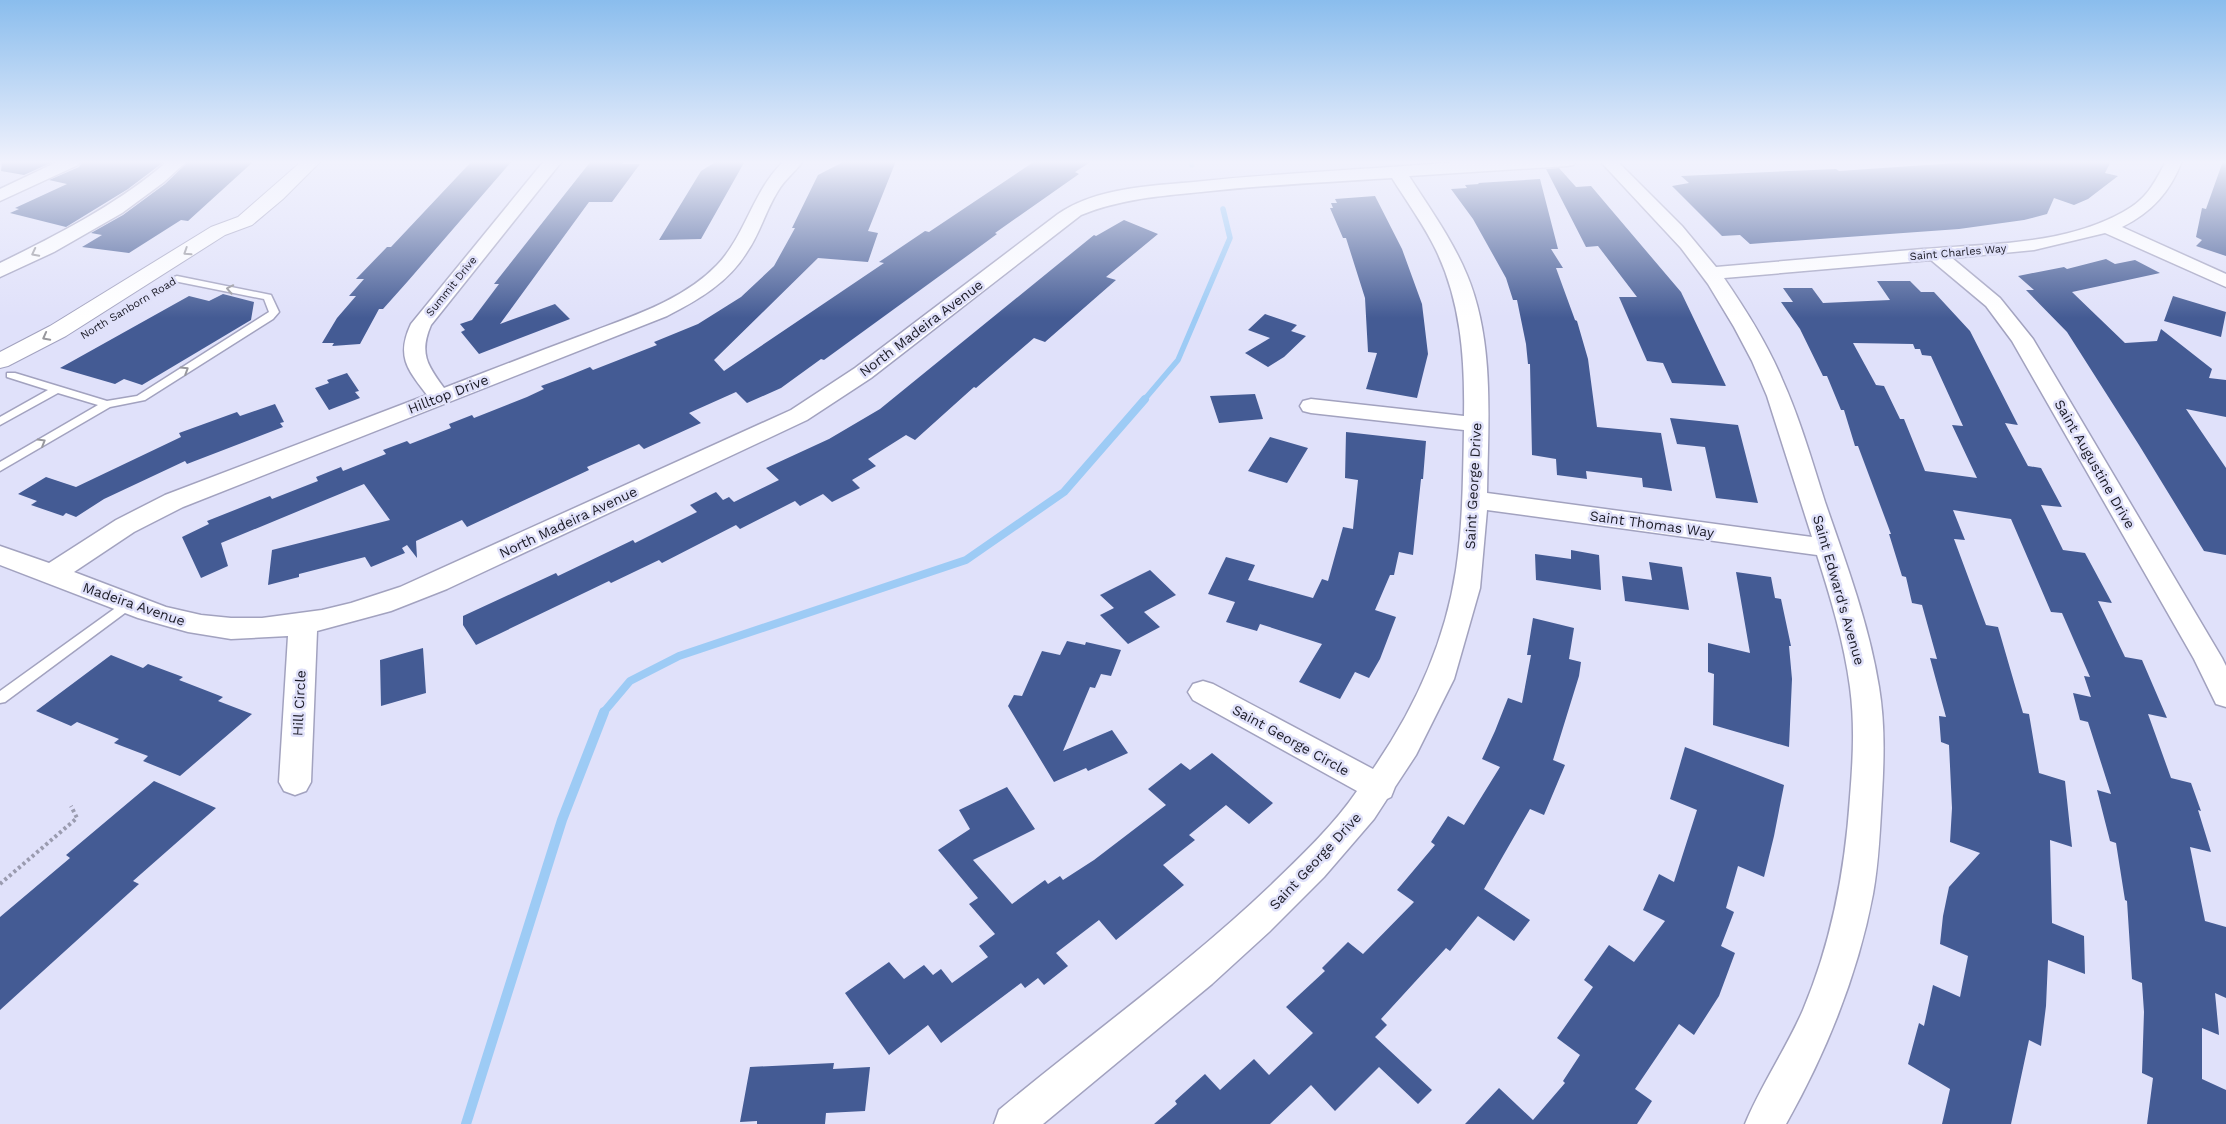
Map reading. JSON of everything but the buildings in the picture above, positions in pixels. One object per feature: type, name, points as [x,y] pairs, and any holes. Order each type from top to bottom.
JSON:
[{"type":"main road","name":"North Sanborn Road","points":[[4,373],[58,331],[218,231],[245,221],[254,213]]},
{"type":"main road","name":"North Sanborn Road","points":[[4,373],[177,279],[223,247],[238,233],[245,221]]},
{"type":"street","points":[[0,271],[107,213]]},
{"type":"street","name":"Summit Drive","points":[[440,397],[414,359],[412,346],[416,333],[432,309],[510,213]]},
{"type":"street","name":"Hilltop Drive","points":[[52,574],[125,526],[174,501],[660,312],[693,295],[716,278],[733,260],[758,213]]},
{"type":"street","name":"North Madeira Avenue","points":[[303,624],[376,606],[429,586],[799,415],[863,373],[1073,213]]},
{"type":"street","name":"Saint George Drive","points":[[1016,1122],[1256,922],[1331,848],[1380,788],[1428,705],[1458,626],[1468,576],[1475,500],[1476,424],[1474,345],[1464,294],[1446,251],[1423,213]]},
{"type":"street","name":"Saint Edward's Avenue","points":[[1659,213],[1710,273],[1747,331],[1776,391],[1828,548],[1852,629],[1866,691],[1867,778],[1861,857],[1855,895],[1844,942],[1827,993],[1804,1049],[1764,1124]]},
{"type":"street","name":"Saint Charles Way","points":[[1710,273],[2038,244],[2074,236],[2105,226],[2130,213]]},
{"type":"street","points":[[2105,226],[2226,280]]},
{"type":"street","name":"Saint Augustine Drive","points":[[1935,254],[1998,308],[2022,339],[2208,658],[2226,696]]},
{"type":"street","points":[[1311,406],[1476,424]]},
{"type":"street","name":"Saint Thomas Way","points":[[1475,500],[1828,548]]},
{"type":"street","name":"Madeira Avenue","points":[[0,555],[128,604],[176,620],[202,626],[256,628],[303,624]]},
{"type":"street","name":"Hill Circle","points":[[295,782],[303,624]]},
{"type":"street","name":"Saint George Circle","points":[[1203,692],[1380,788]]},
{"type":"lane","points":[[0,467],[108,404],[141,398],[270,318],[274,312],[268,297],[177,279]]},
{"type":"lane","points":[[4,373],[108,404]]},
{"type":"lane","points":[[0,422],[57,389]]},
{"type":"lane","points":[[0,698],[128,604]]},
{"type":"path","points":[[0,884],[77,818],[71,806]]},
{"type":"waterway","points":[[1144,400],[1178,360],[1230,238],[1224,213]]},
{"type":"waterway","points":[[603,713],[630,681],[679,656],[966,560],[1064,492],[1145,399]]},
{"type":"waterway","points":[[466,1124],[562,820],[604,712]]}]
